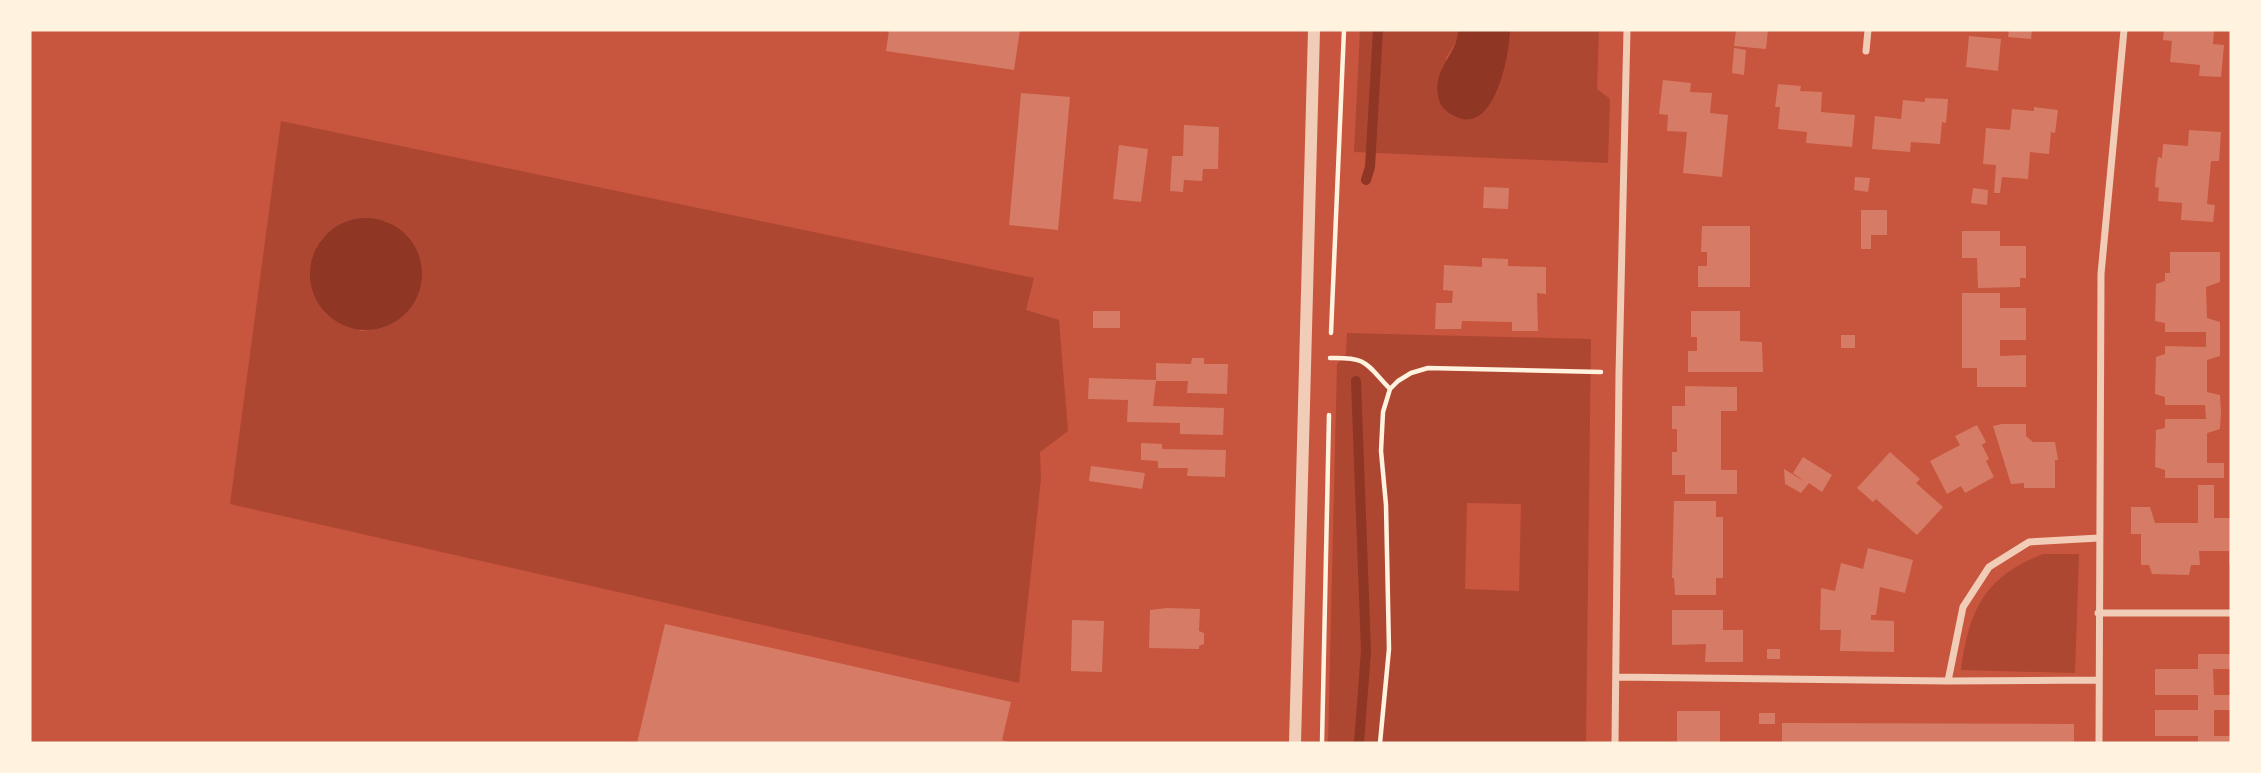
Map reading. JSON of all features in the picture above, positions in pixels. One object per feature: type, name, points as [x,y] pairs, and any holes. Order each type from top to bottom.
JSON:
[{"type":"street","points":[[1296,743],[1314,30]]},
{"type":"street","points":[[1615,743],[1619,373],[1627,30]]},
{"type":"street","points":[[1866,51],[1868,30]]},
{"type":"street","points":[[2099,743],[2101,274],[2124,30]]},
{"type":"street","points":[[1948,681],[1963,607],[1989,568],[2029,542],[2099,538]]},
{"type":"street","points":[[2098,613],[2231,613]]},
{"type":"street","points":[[1616,677],[2098,680]]},
{"type":"path","points":[[1330,371],[1344,30]]},
{"type":"path","points":[[1330,358],[1356,358],[1364,361],[1390,389]]},
{"type":"path","points":[[1380,743],[1389,649],[1382,426],[1390,389],[1411,373],[1428,368],[1619,373]]},
{"type":"path","points":[[1322,743],[1329,409]]},
{"type":"shaded area","points":[[1360,30],[1458,30],[1458,38],[1446,58],[1453,116],[1468,118],[1480,114],[1498,91],[1507,58],[1510,30],[1599,30],[1597,89],[1610,99],[1608,163],[1354,152]]},
{"type":"shaded area","points":[[1458,30],[1510,30],[1503,74],[1490,105],[1480,115],[1468,119],[1448,112],[1441,105],[1438,96],[1439,77],[1457,39]]},
{"type":"shaded area","points":[[281,121],[1034,278],[1026,310],[1059,320],[1068,431],[1040,452],[1041,479],[1019,683],[230,504]],"holes":[[[358,221],[386,221],[405,235],[416,251],[421,269],[420,287],[413,304],[401,317],[383,327],[360,331],[320,241],[343,224]]]},
{"type":"shaded area","points":[[366,218],[388,222],[406,234],[418,252],[422,274],[418,296],[406,314],[388,326],[366,330],[344,326],[326,314],[314,296],[310,274],[314,252],[326,234],[344,222]]},
{"type":"shaded area","points":[[1347,333],[1591,339],[1586,743],[1328,743],[1337,364],[1346,354]],"holes":[[[1467,503],[1521,504],[1519,591],[1465,589]]]},
{"type":"shaded area","points":[[2043,554],[2079,554],[2075,673],[1961,670],[1969,630],[1983,598],[2006,573]]},
{"type":"building","points":[[889,30],[1020,30],[1014,70],[886,51]]},
{"type":"building","points":[[1736,30],[1768,30],[1766,49],[1734,46]]},
{"type":"building","points":[[2009,30],[2032,30],[2031,39],[2008,37]]},
{"type":"building","points":[[2164,30],[2214,30],[2213,44],[2224,45],[2221,77],[2199,76],[2200,65],[2170,62],[2172,41],[2163,40]]},
{"type":"building","points":[[1969,36],[2001,39],[1998,71],[1966,67]]},
{"type":"building","points":[[1734,48],[1746,50],[1744,75],[1732,73]]},
{"type":"building","points":[[1663,80],[1691,83],[1690,92],[1712,93],[1710,113],[1728,115],[1722,177],[1683,173],[1687,132],[1667,131],[1668,115],[1659,114]]},
{"type":"building","points":[[1778,84],[1801,86],[1800,91],[1822,92],[1821,112],[1855,115],[1852,147],[1806,143],[1807,132],[1778,129],[1780,107],[1775,107]]},
{"type":"building","points":[[1021,93],[1070,97],[1058,230],[1009,225]]},
{"type":"building","points":[[1925,98],[1948,99],[1946,123],[1942,122],[1940,144],[1911,142],[1910,152],[1872,149],[1875,116],[1901,119],[1903,100],[1925,102]]},
{"type":"building","points":[[2034,107],[2058,110],[2055,133],[2051,132],[2049,154],[2030,152],[2028,179],[2002,177],[2000,193],[1994,193],[1996,165],[1983,164],[1986,128],[2010,130],[2012,109],[2034,111]]},
{"type":"building","points":[[1184,125],[1219,127],[1218,169],[1203,169],[1202,181],[1184,180],[1183,192],[1170,191],[1172,156],[1183,156]]},
{"type":"building","points":[[2189,130],[2221,132],[2219,161],[2211,161],[2207,204],[2215,205],[2213,222],[2181,220],[2182,203],[2158,201],[2156,172],[2158,157],[2162,158],[2163,144],[2188,146]]},
{"type":"building","points":[[1119,145],[1148,149],[1141,202],[1113,199]]},
{"type":"building","points":[[1855,177],[1870,178],[1868,192],[1854,190]]},
{"type":"building","points":[[1484,187],[1509,188],[1508,209],[1483,208]]},
{"type":"building","points":[[1973,188],[1988,190],[1987,205],[1971,203]]},
{"type":"building","points":[[1861,210],[1887,210],[1887,235],[1871,235],[1871,249],[1861,249]]},
{"type":"building","points":[[1702,226],[1750,226],[1750,287],[1698,287],[1698,266],[1707,266],[1707,252],[1701,252]]},
{"type":"building","points":[[1962,231],[2000,231],[2000,246],[2026,246],[2026,278],[2020,278],[2020,287],[1978,288],[1977,258],[1962,258]]},
{"type":"building","points":[[2170,252],[2220,252],[2220,282],[2206,287],[2207,318],[2220,322],[2220,356],[2207,360],[2207,392],[2220,395],[2221,412],[2220,429],[2207,433],[2207,463],[2224,463],[2224,478],[2165,478],[2165,470],[2155,467],[2156,430],[2165,428],[2165,419],[2206,419],[2205,405],[2165,405],[2165,397],[2155,394],[2156,357],[2165,354],[2165,346],[2206,347],[2206,332],[2165,332],[2165,323],[2155,321],[2156,284],[2165,281],[2165,273],[2170,273]]},
{"type":"building","points":[[1482,258],[1508,259],[1508,266],[1546,267],[1546,294],[1537,293],[1538,331],[1512,331],[1512,322],[1462,321],[1461,329],[1435,329],[1436,303],[1452,303],[1453,291],[1443,290],[1444,265],[1482,267]]},
{"type":"building","points":[[1962,293],[2000,293],[2000,308],[2026,308],[2026,340],[2000,340],[2000,356],[2026,355],[2026,387],[1977,387],[1977,368],[1962,368]]},
{"type":"building","points":[[1093,311],[1120,311],[1120,328],[1093,328]]},
{"type":"building","points":[[1691,311],[1740,311],[1740,341],[1762,342],[1763,372],[1688,372],[1688,351],[1697,351],[1697,337],[1691,337]]},
{"type":"building","points":[[1841,335],[1855,335],[1855,348],[1841,348]]},
{"type":"building","points":[[1192,358],[1204,358],[1204,364],[1228,364],[1227,394],[1187,393],[1188,381],[1156,381],[1153,406],[1224,408],[1223,435],[1180,434],[1180,423],[1127,422],[1128,400],[1088,399],[1089,378],[1156,380],[1156,363],[1191,364]]},
{"type":"building","points":[[1685,386],[1737,387],[1737,411],[1721,411],[1721,470],[1737,470],[1737,494],[1685,494],[1685,475],[1672,475],[1672,452],[1677,452],[1677,429],[1672,429],[1672,406],[1685,406]]},
{"type":"building","points":[[2026,424],[2026,436],[2033,442],[2055,442],[2058,460],[2055,460],[2055,488],[2024,488],[2024,483],[2011,484],[1993,426]]},
{"type":"building","points":[[1977,425],[1986,442],[1982,445],[1994,477],[1965,493],[1961,486],[1947,494],[1930,461],[1960,445],[1955,436]]},
{"type":"building","points":[[1141,443],[1162,444],[1162,449],[1226,450],[1225,477],[1187,476],[1188,468],[1158,468],[1158,461],[1141,460]]},
{"type":"building","points":[[1890,452],[1920,479],[1916,483],[1943,507],[1917,535],[1876,499],[1873,502],[1857,488]]},
{"type":"building","points":[[1803,457],[1832,475],[1822,492],[1809,483],[1801,493],[1785,484],[1784,469],[1805,482],[1793,473]]},
{"type":"building","points":[[1091,466],[1145,473],[1142,489],[1089,481]]},
{"type":"building","points":[[2198,485],[2214,485],[2214,518],[2230,518],[2231,565],[2229,551],[2199,551],[2200,565],[2191,565],[2189,575],[2152,574],[2149,565],[2141,565],[2141,534],[2131,534],[2131,507],[2150,507],[2155,523],[2198,523]]},
{"type":"building","points":[[1674,501],[1716,501],[1716,517],[1723,517],[1723,578],[1716,578],[1716,595],[1675,595],[1672,578]]},
{"type":"building","points":[[1868,548],[1913,560],[1905,593],[1880,587],[1876,615],[1871,615],[1871,620],[1894,621],[1894,652],[1840,651],[1841,630],[1820,630],[1821,588],[1835,591],[1841,563],[1863,569]]},
{"type":"building","points":[[1200,609],[1199,631],[1204,633],[1204,644],[1199,646],[1199,649],[1149,648],[1150,610]]},
{"type":"building","points":[[1672,610],[1723,610],[1723,630],[1743,630],[1743,662],[1705,662],[1706,644],[1672,645]]},
{"type":"building","points":[[1072,620],[1104,621],[1102,672],[1071,671]]},
{"type":"building","points":[[665,624],[1011,702],[1002,740],[1012,743],[637,743]]},
{"type":"building","points":[[1767,649],[1780,649],[1780,659],[1767,659]]},
{"type":"building","points":[[2198,654],[2231,654],[2231,669],[2213,669],[2214,695],[2230,695],[2231,710],[2214,710],[2214,736],[2231,736],[2231,743],[2198,743],[2198,736],[2155,736],[2155,710],[2198,710],[2198,695],[2155,695],[2155,669],[2198,669]]},
{"type":"building","points":[[1677,711],[1720,711],[1720,743],[1677,743]]},
{"type":"building","points":[[1759,713],[1775,713],[1775,724],[1759,724]]},
{"type":"building","points":[[1782,723],[2074,724],[2074,743],[1782,743]]},
{"type":"waterway","points":[[1366,180],[1370,167],[1378,30]]},
{"type":"waterway","points":[[1356,381],[1366,651],[1359,743]]}]
